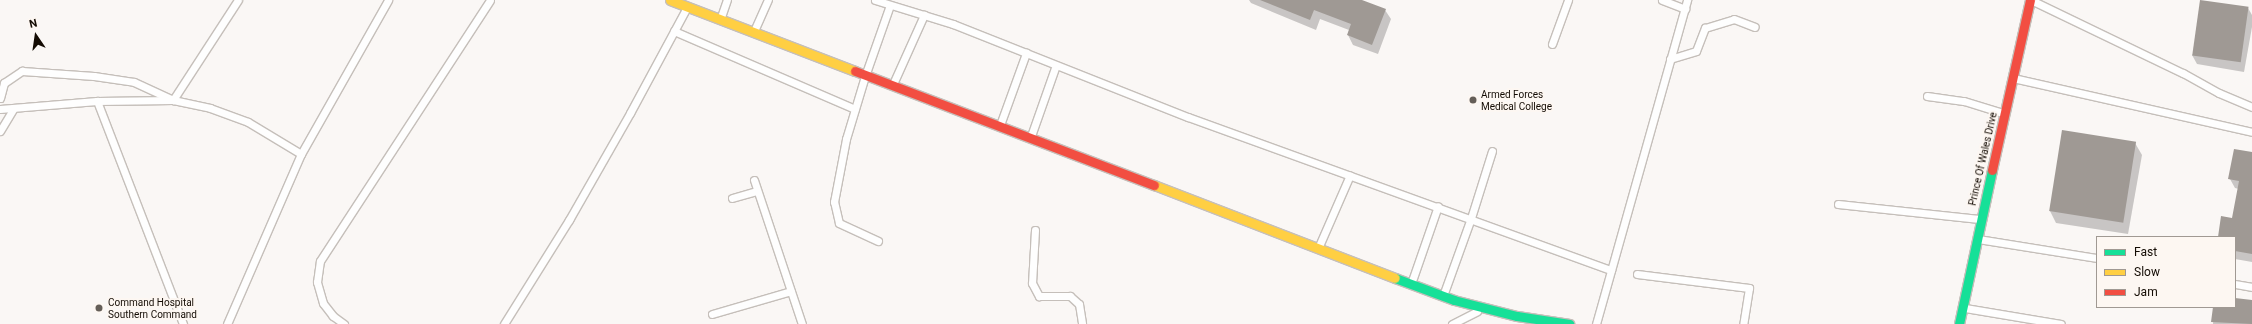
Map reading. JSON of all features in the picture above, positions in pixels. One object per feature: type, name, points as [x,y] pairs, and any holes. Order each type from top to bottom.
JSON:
[{"type":"street","points":[[670,0],[720,21],[1411,284],[1484,308],[1517,316],[1569,324]]},
{"type":"street","name":"Prince Of Wales Drive","points":[[1959,324],[1980,220],[2031,0]]},
{"type":"lane","points":[[173,100],[238,0]]},
{"type":"lane","points":[[227,324],[301,154],[388,0]]},
{"type":"lane","points":[[344,324],[333,316],[323,303],[317,282],[320,261],[490,0]]},
{"type":"lane","points":[[720,21],[727,0]]},
{"type":"lane","points":[[753,33],[768,0]]},
{"type":"lane","points":[[875,0],[953,24],[1188,117],[1438,206],[1611,270]]},
{"type":"lane","points":[[1552,44],[1568,0]]},
{"type":"lane","points":[[1662,0],[1685,9]]},
{"type":"lane","points":[[1596,324],[1687,0]]},
{"type":"lane","points":[[2031,0],[2183,73],[2219,93],[2252,107]]},
{"type":"lane","points":[[878,242],[839,223],[834,202],[846,139],[864,76],[890,5]]},
{"type":"lane","points":[[504,324],[569,220],[630,113],[687,7]]},
{"type":"lane","points":[[892,86],[924,15]]},
{"type":"lane","points":[[1670,59],[1696,51],[1705,28],[1734,19],[1755,27]]},
{"type":"lane","points":[[674,30],[855,109]]},
{"type":"lane","points":[[1000,127],[1026,53]]},
{"type":"lane","points":[[1030,138],[1056,65]]},
{"type":"lane","points":[[0,98],[4,83],[22,71],[94,76],[134,82],[173,100],[210,108],[248,122],[301,154]]},
{"type":"lane","points":[[2013,78],[2252,132]]},
{"type":"lane","points":[[1927,96],[1964,101],[2005,114]]},
{"type":"lane","points":[[0,109],[97,101],[173,100]]},
{"type":"lane","points":[[97,101],[183,324]]},
{"type":"lane","points":[[0,131],[13,109]]},
{"type":"lane","points":[[1443,295],[1471,218],[1492,151]]},
{"type":"lane","points":[[1318,248],[1350,175]]},
{"type":"lane","points":[[754,180],[802,324]]},
{"type":"lane","points":[[732,198],[757,191]]},
{"type":"lane","points":[[1838,204],[1980,220]]},
{"type":"lane","points":[[1411,284],[1438,206]]},
{"type":"lane","points":[[1035,230],[1032,283],[1039,296],[1070,296],[1079,304],[1082,324]]},
{"type":"lane","points":[[1976,239],[2096,258]]},
{"type":"lane","points":[[1637,274],[1749,288],[1743,324]]},
{"type":"lane","points":[[2236,284],[2252,287]]},
{"type":"lane","points":[[712,314],[791,291]]},
{"type":"lane","points":[[1452,324],[1484,308]]},
{"type":"lane","points":[[1963,308],[2061,324]]},
{"type":"building","points":[[1260,0],[1362,0],[1386,9],[1372,45],[1347,35],[1351,24],[1314,10],[1310,20]]},
{"type":"building","points":[[2200,0],[2249,7],[2241,62],[2192,55]]},
{"type":"building","points":[[2062,130],[2136,142],[2123,223],[2049,211]]},
{"type":"building","points":[[2234,149],[2252,152],[2252,254],[2236,251],[2236,236],[2218,236],[2221,216],[2232,218],[2239,181],[2228,179]]},
{"type":"building","points":[[2236,298],[2252,300],[2252,324],[2211,322],[2213,308],[2236,308]]},
{"type":"traffic: fast","points":[[1959,324],[1992,170]]},
{"type":"traffic: fast","points":[[1395,278],[1454,300],[1517,316],[1569,324]]},
{"type":"traffic: slow","points":[[670,0],[855,71]]},
{"type":"traffic: slow","points":[[1154,185],[1395,278]]},
{"type":"traffic: jam","points":[[1992,170],[2030,0]]},
{"type":"traffic: jam","points":[[855,71],[1154,185]]},
{"type":"place","name":"Armed Forces Medical College","points":[[1473,100]]},
{"type":"place","name":"Command Hospital Southern Command","points":[[99,308]]}]
